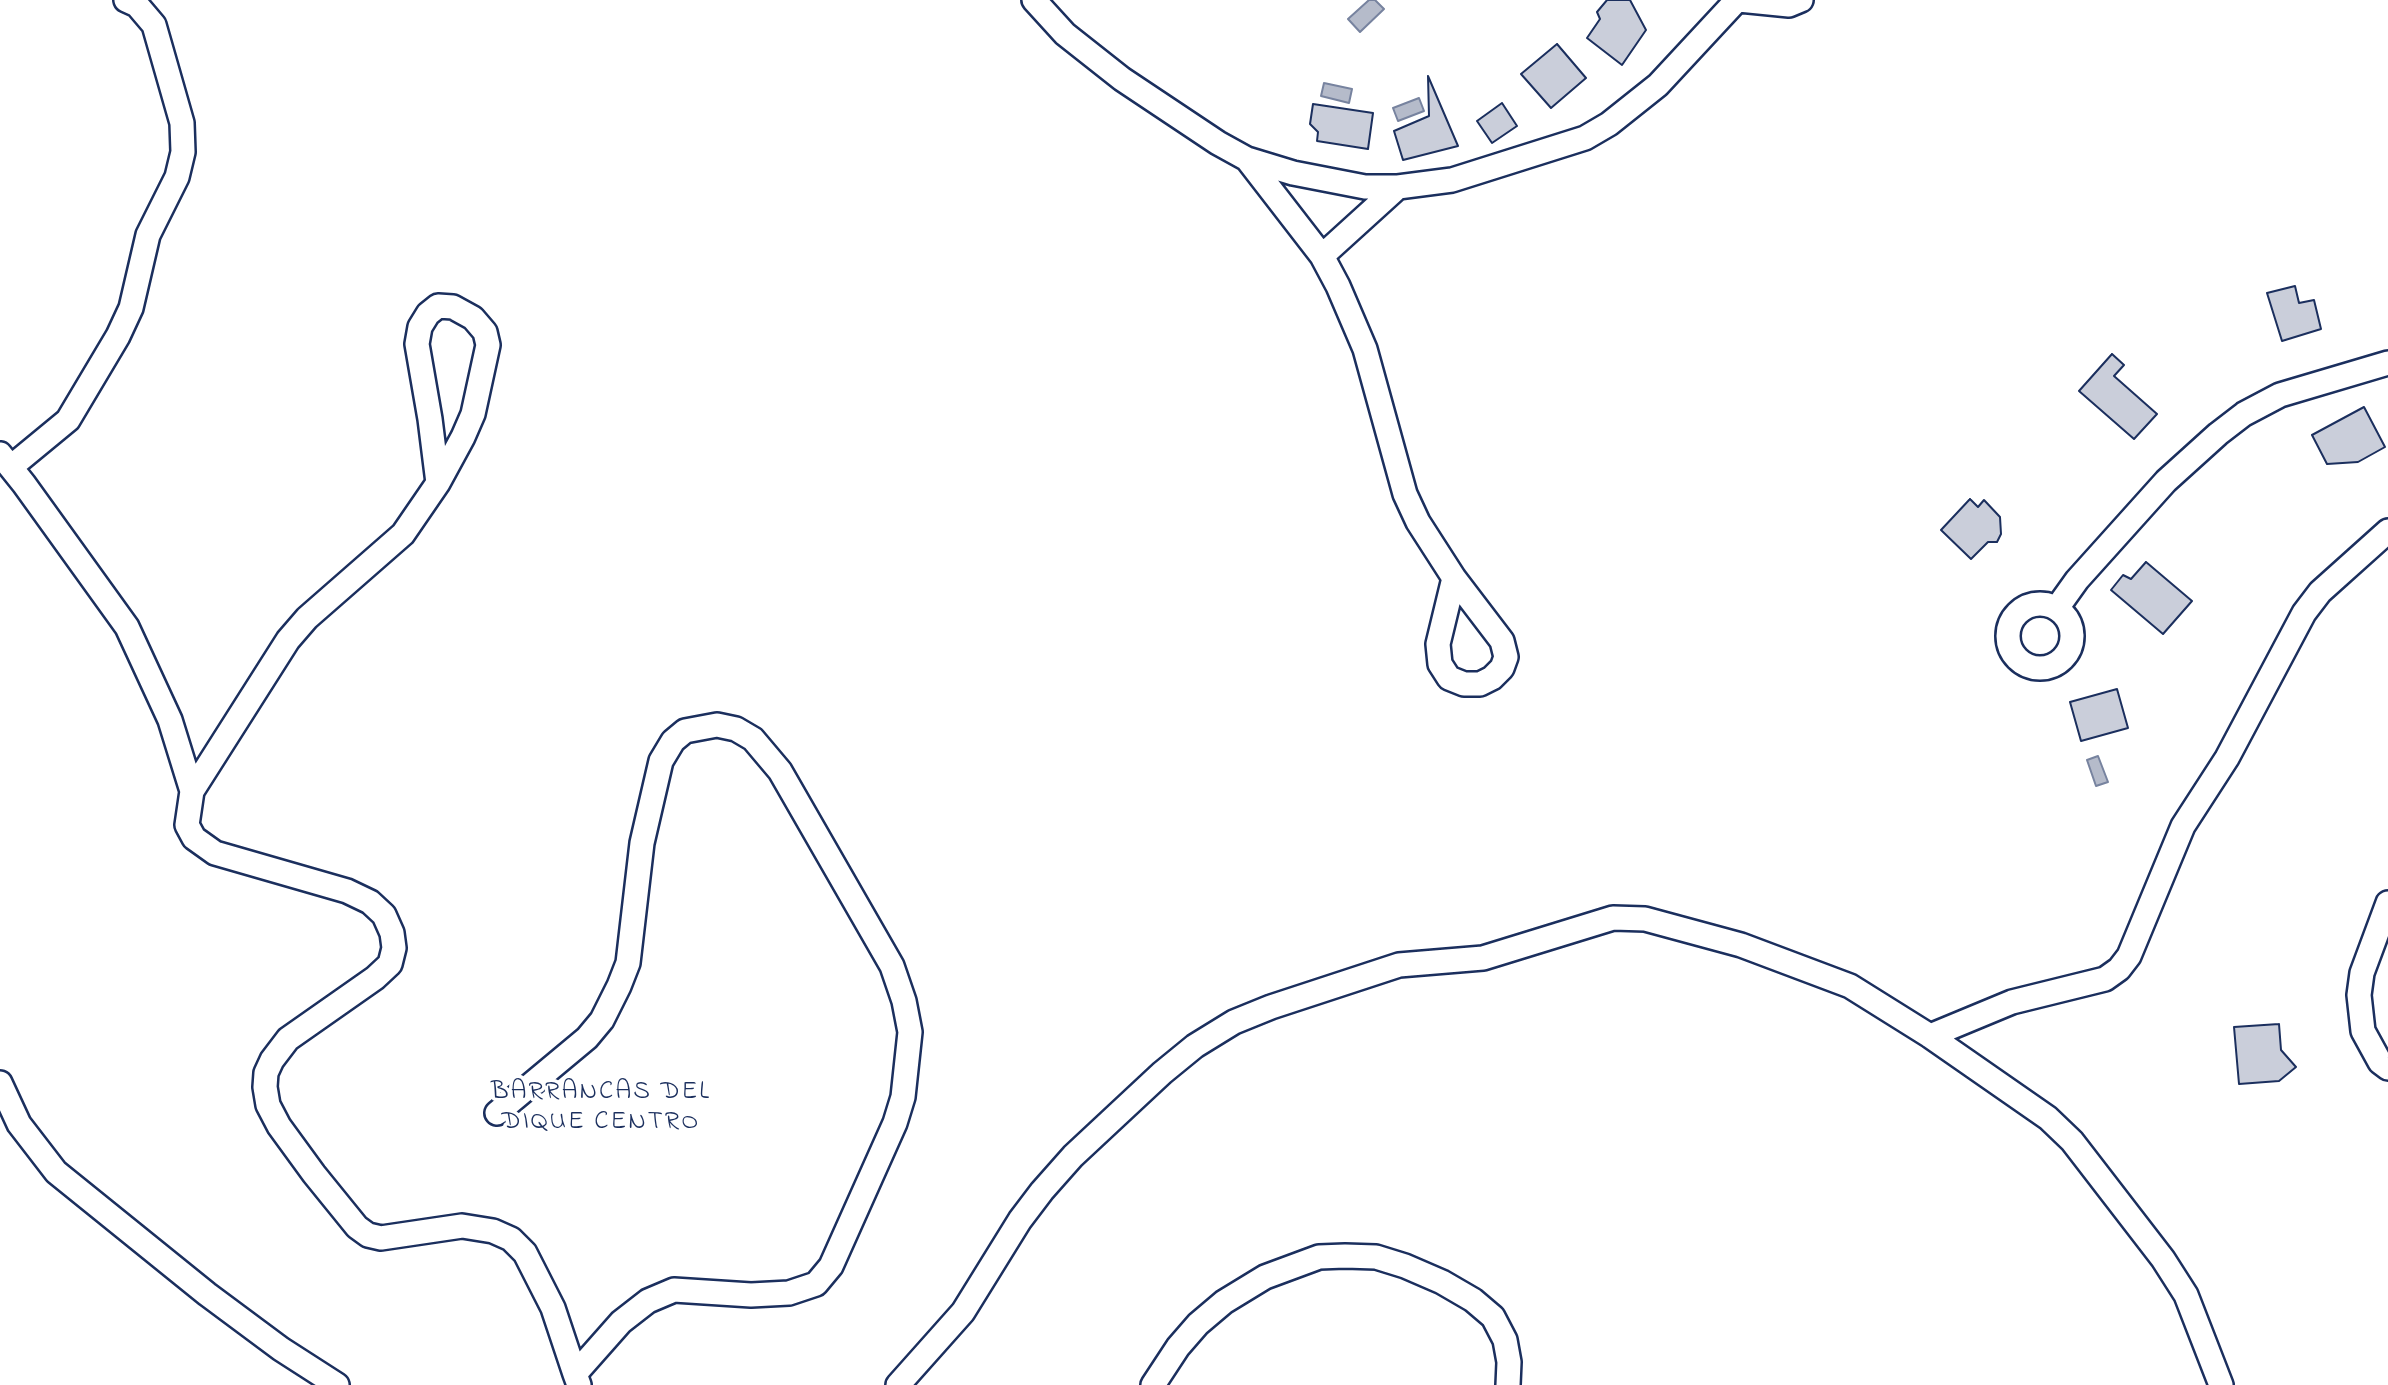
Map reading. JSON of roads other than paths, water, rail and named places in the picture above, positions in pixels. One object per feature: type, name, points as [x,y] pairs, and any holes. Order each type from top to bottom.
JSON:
[{"type":"street","points":[[126,0],[137,5],[154,25],[182,123],[183,152],[177,177],[148,234],[131,308],[118,336],[68,420],[6,460],[127,627],[170,720],[192,791]]},
{"type":"street","points":[[1034,0],[1066,34],[1122,79],[1218,144],[1247,159],[1332,182],[1365,187],[1398,187],[1452,180],[1585,138],[1609,124],[1658,85],[1738,0],[1789,5],[1801,0]]},
{"type":"street","points":[[1247,159],[1322,257],[1338,286],[1365,349],[1405,494],[1418,522],[1454,578]]},
{"type":"street","points":[[1322,257],[1398,187]]},
{"type":"street","points":[[438,482],[417,344],[420,327],[428,314],[438,306],[453,307],[473,317],[485,332],[488,345],[473,414],[463,438],[438,482],[403,534],[307,618],[288,640],[192,791],[187,825],[194,838],[215,853],[347,891],[370,902],[384,915],[392,933],[394,948],[390,964],[375,978],[288,1039],[266,1073],[268,1105],[279,1126],[357,1227],[368,1235],[381,1238],[462,1226],[493,1231],[511,1239],[525,1252],[553,1308],[577,1380]]},
{"type":"street","points":[[2057,608],[2077,580],[2166,481],[2218,433],[2244,414],[2280,396],[2388,363]]},
{"type":"street","points":[[1930,1036],[2012,1002],[2105,979],[2119,969],[2129,956],[2183,826],[2227,758],[2304,613],[2320,592],[2388,531]]},
{"type":"street","points":[[497,1113],[587,1038],[602,1020],[619,986],[628,963],[642,843],[661,761],[673,741],[685,731],[717,725],[736,729],[754,739],[780,771],[892,966],[904,1001],[909,1032],[902,1097],[895,1124],[831,1266],[816,1284],[789,1293],[751,1295],[674,1290],[649,1301],[621,1322],[577,1380]]},
{"type":"street","points":[[2388,903],[2362,972],[2358,995],[2363,1031],[2380,1062],[2388,1068]]},
{"type":"street","points":[[898,1385],[963,1312],[1020,1220],[1042,1191],[1073,1156],[1195,1046],[1234,1022],[1314,992],[1399,965],[1483,958],[1613,918],[1645,919],[1741,945],[1850,986],[1930,1036],[2048,1118],[2072,1140],[2186,1295],[2221,1385]]},
{"type":"street","points":[[0,1083],[19,1124],[56,1172],[207,1294],[281,1349],[337,1385]]},
{"type":"street","points":[[1153,1385],[1178,1347],[1198,1324],[1224,1301],[1265,1278],[1319,1258],[1345,1256],[1376,1257],[1405,1266],[1442,1282],[1473,1300],[1493,1317],[1505,1340],[1509,1362],[1508,1385]]},
{"type":"water","points":[[1369,0],[1375,0],[1384,9],[1360,32],[1348,19]]},
{"type":"water","points":[[1324,83],[1352,89],[1349,103],[1321,96]]},
{"type":"water","points":[[1419,98],[1424,111],[1398,121],[1393,108]]},
{"type":"water","points":[[2098,756],[2108,782],[2096,786],[2087,760]]},
{"type":"district","name":"BARRANCAS DEL DIQUE CENTRO","points":[[601,1109]]}]
